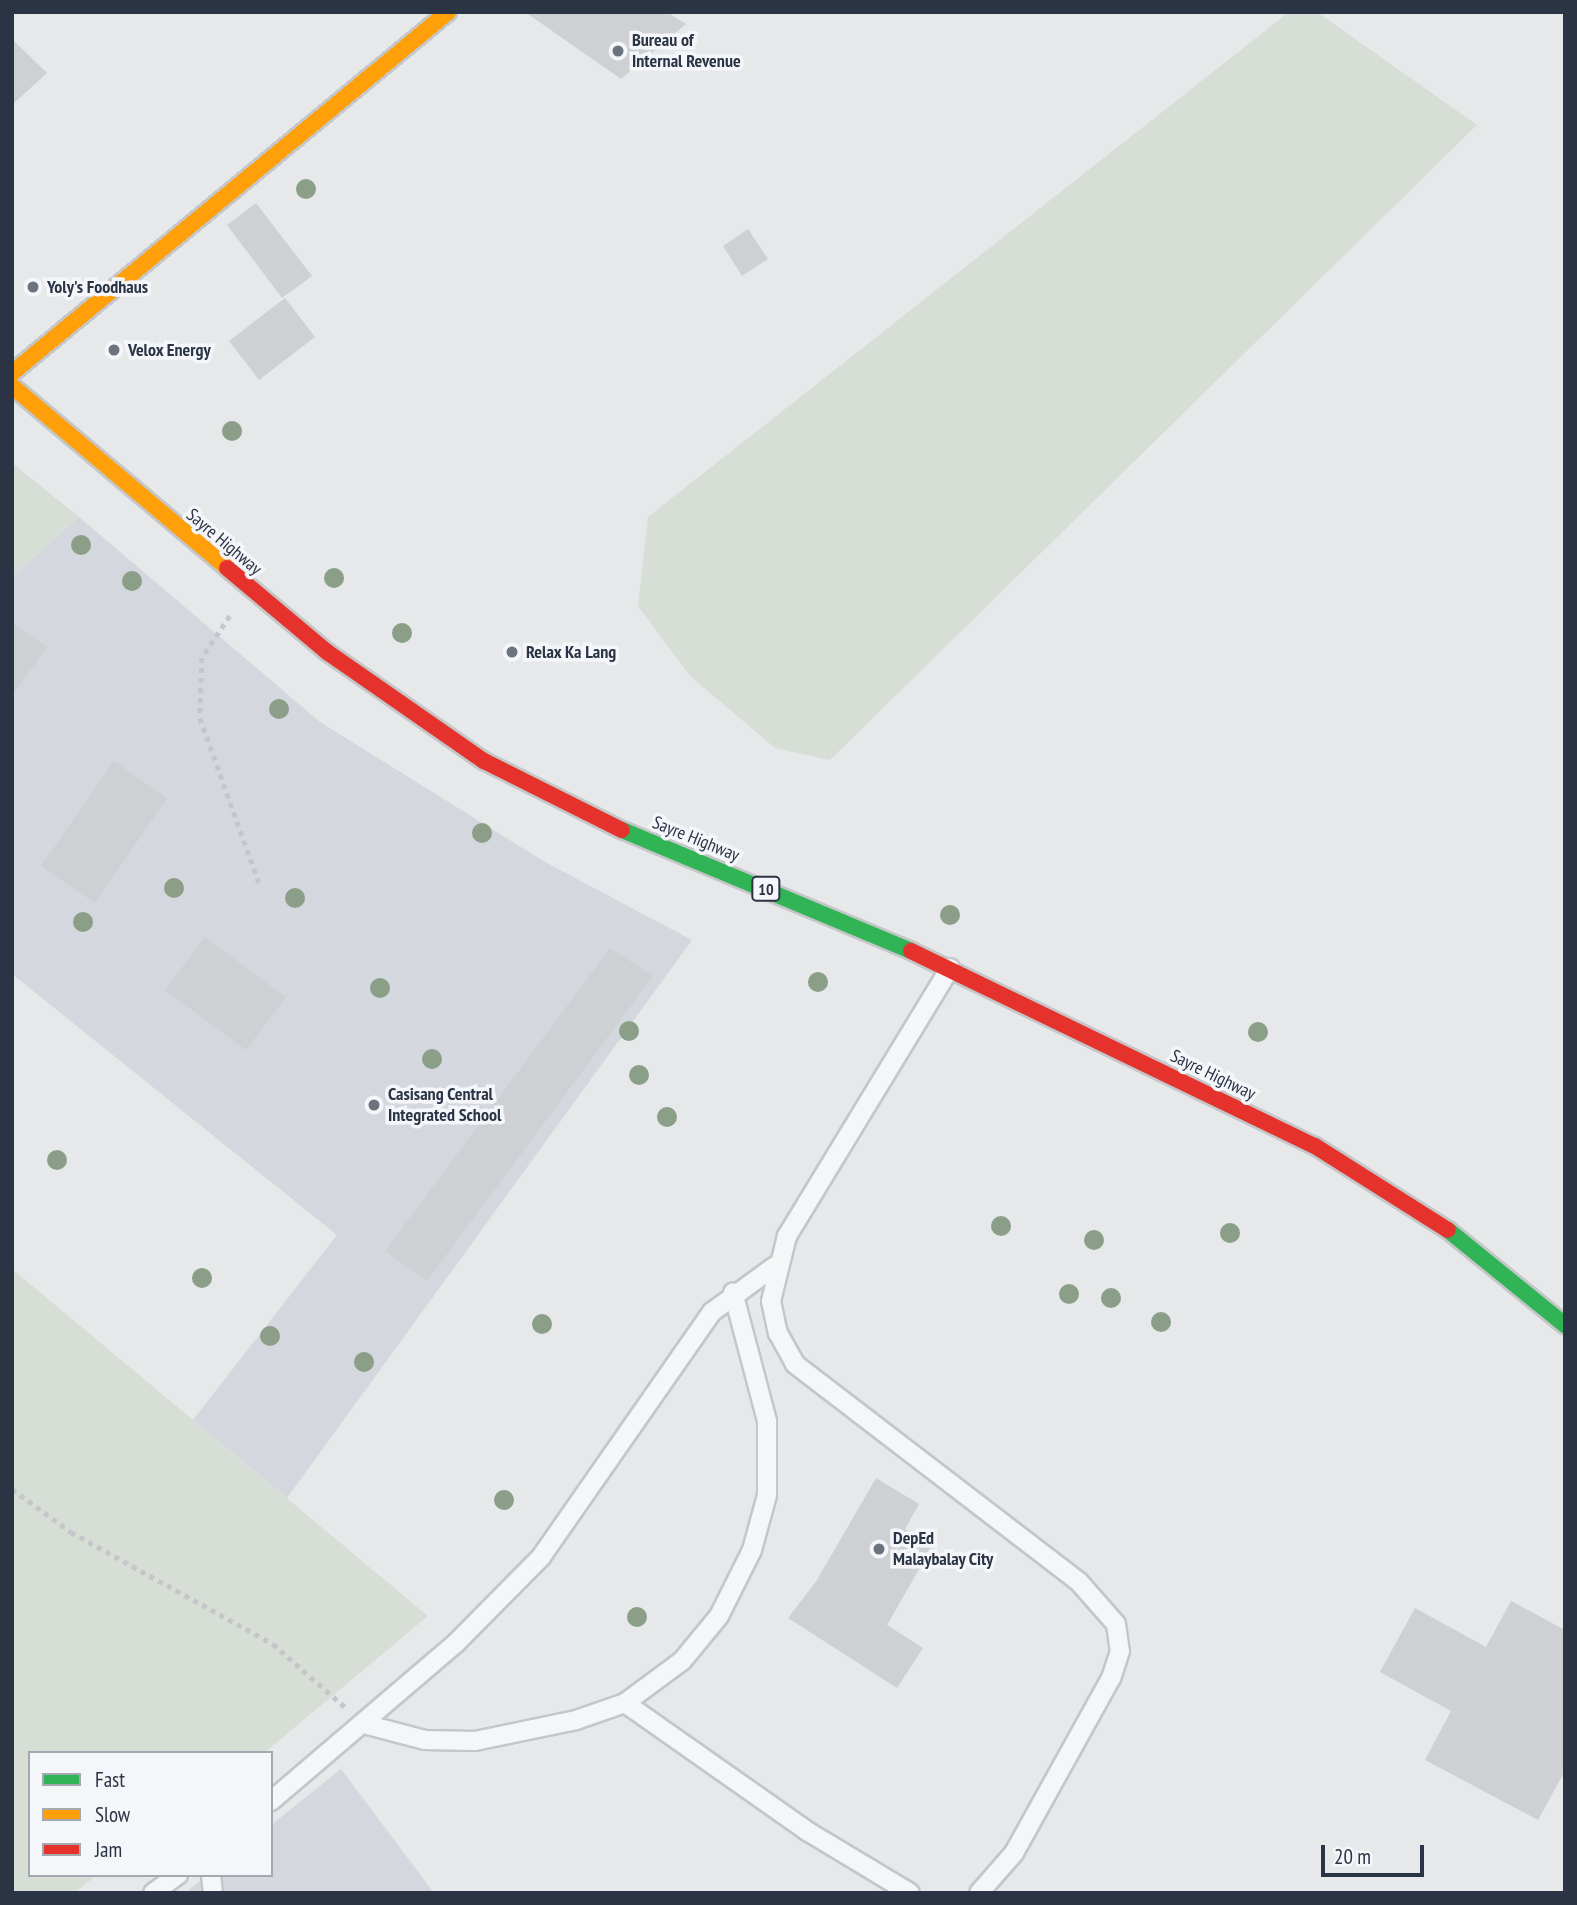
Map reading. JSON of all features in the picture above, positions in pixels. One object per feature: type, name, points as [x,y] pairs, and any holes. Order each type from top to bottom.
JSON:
[{"type":"main road","points":[[12,373],[448,12]]},
{"type":"main road","name":"Sayre Highway","points":[[12,386],[251,590],[426,722],[551,797],[950,968],[1315,1146],[1470,1244],[1565,1325]]},
{"type":"lane","points":[[273,1799],[364,1724],[541,1557],[696,1333],[733,1292],[775,1266],[950,968]]},
{"type":"lane","points":[[775,1266],[775,1322],[795,1364],[1079,1582],[1116,1624],[1120,1651],[1111,1678],[1014,1853],[979,1893]]},
{"type":"lane","points":[[364,1724],[425,1740],[475,1741],[625,1703],[682,1661],[719,1616],[752,1549],[767,1495],[767,1421],[733,1292]]},
{"type":"lane","points":[[625,1703],[807,1831],[911,1893]]},
{"type":"lane","points":[[153,1893],[175,1877]]},
{"type":"path","points":[[251,590],[219,629],[198,678],[200,718],[215,767],[259,883]]},
{"type":"path","points":[[12,1489],[71,1532],[273,1644],[364,1724]]},
{"type":"shaded area","points":[[1289,12],[1317,12],[1477,125],[830,760],[775,748],[690,676],[638,606],[648,517]]},
{"type":"shaded area","points":[[12,463],[79,517],[12,577]]},
{"type":"shaded area","name":"Casisang Central Integrated School","points":[[79,517],[320,722],[545,862],[692,940],[287,1498],[193,1420],[337,1235],[12,974],[12,577]]},
{"type":"shaded area","points":[[12,1269],[428,1616],[266,1751],[28,1751],[28,1877],[94,1877],[74,1893],[12,1893]]},
{"type":"shaded area","points":[[341,1769],[434,1893],[185,1893],[205,1877],[273,1877],[273,1823]]},
{"type":"building","name":"Bureau of Internal Revenue","points":[[525,12],[667,12],[686,24],[621,79]]},
{"type":"building","points":[[12,39],[47,73],[12,105]]},
{"type":"building","points":[[256,203],[312,276],[282,298],[227,225]]},
{"type":"building","points":[[748,229],[768,259],[742,276],[723,246]]},
{"type":"building","points":[[285,298],[315,337],[259,380],[229,341]]},
{"type":"building","points":[[12,622],[47,647],[12,696]]},
{"type":"building","points":[[114,761],[167,798],[95,903],[41,866]]},
{"type":"building","points":[[205,937],[286,997],[246,1050],[165,990]]},
{"type":"building","points":[[610,948],[653,976],[427,1281],[385,1251]]},
{"type":"building","points":[[876,1478],[919,1504],[905,1529],[933,1545],[887,1625],[923,1648],[897,1688],[788,1618],[817,1580]]},
{"type":"building","points":[[1511,1601],[1565,1630],[1565,1771],[1538,1820],[1425,1760],[1451,1711],[1380,1672],[1415,1608],[1486,1647]]},
{"type":"traffic: fast","points":[[622,830],[911,951]]},
{"type":"traffic: fast","points":[[1448,1230],[1565,1325]]},
{"type":"traffic: slow","points":[[12,373],[448,12]]},
{"type":"traffic: slow","points":[[12,386],[227,568]]},
{"type":"traffic: jam","points":[[227,568],[327,652],[484,761],[622,830]]},
{"type":"traffic: jam","points":[[911,951],[1315,1146],[1448,1230]]},
{"type":"place","name":"Bureau of Internal Revenue","points":[[618,51]]},
{"type":"place","name":"Yoly's Foodhaus","points":[[33,287]]},
{"type":"place","name":"Velox Energy","points":[[114,350]]},
{"type":"place","name":"Relax Ka Lang","points":[[512,652]]},
{"type":"place","name":"Casisang Central Integrated School","points":[[374,1105]]},
{"type":"place","name":"DepEd Malaybalay City","points":[[879,1549]]}]
